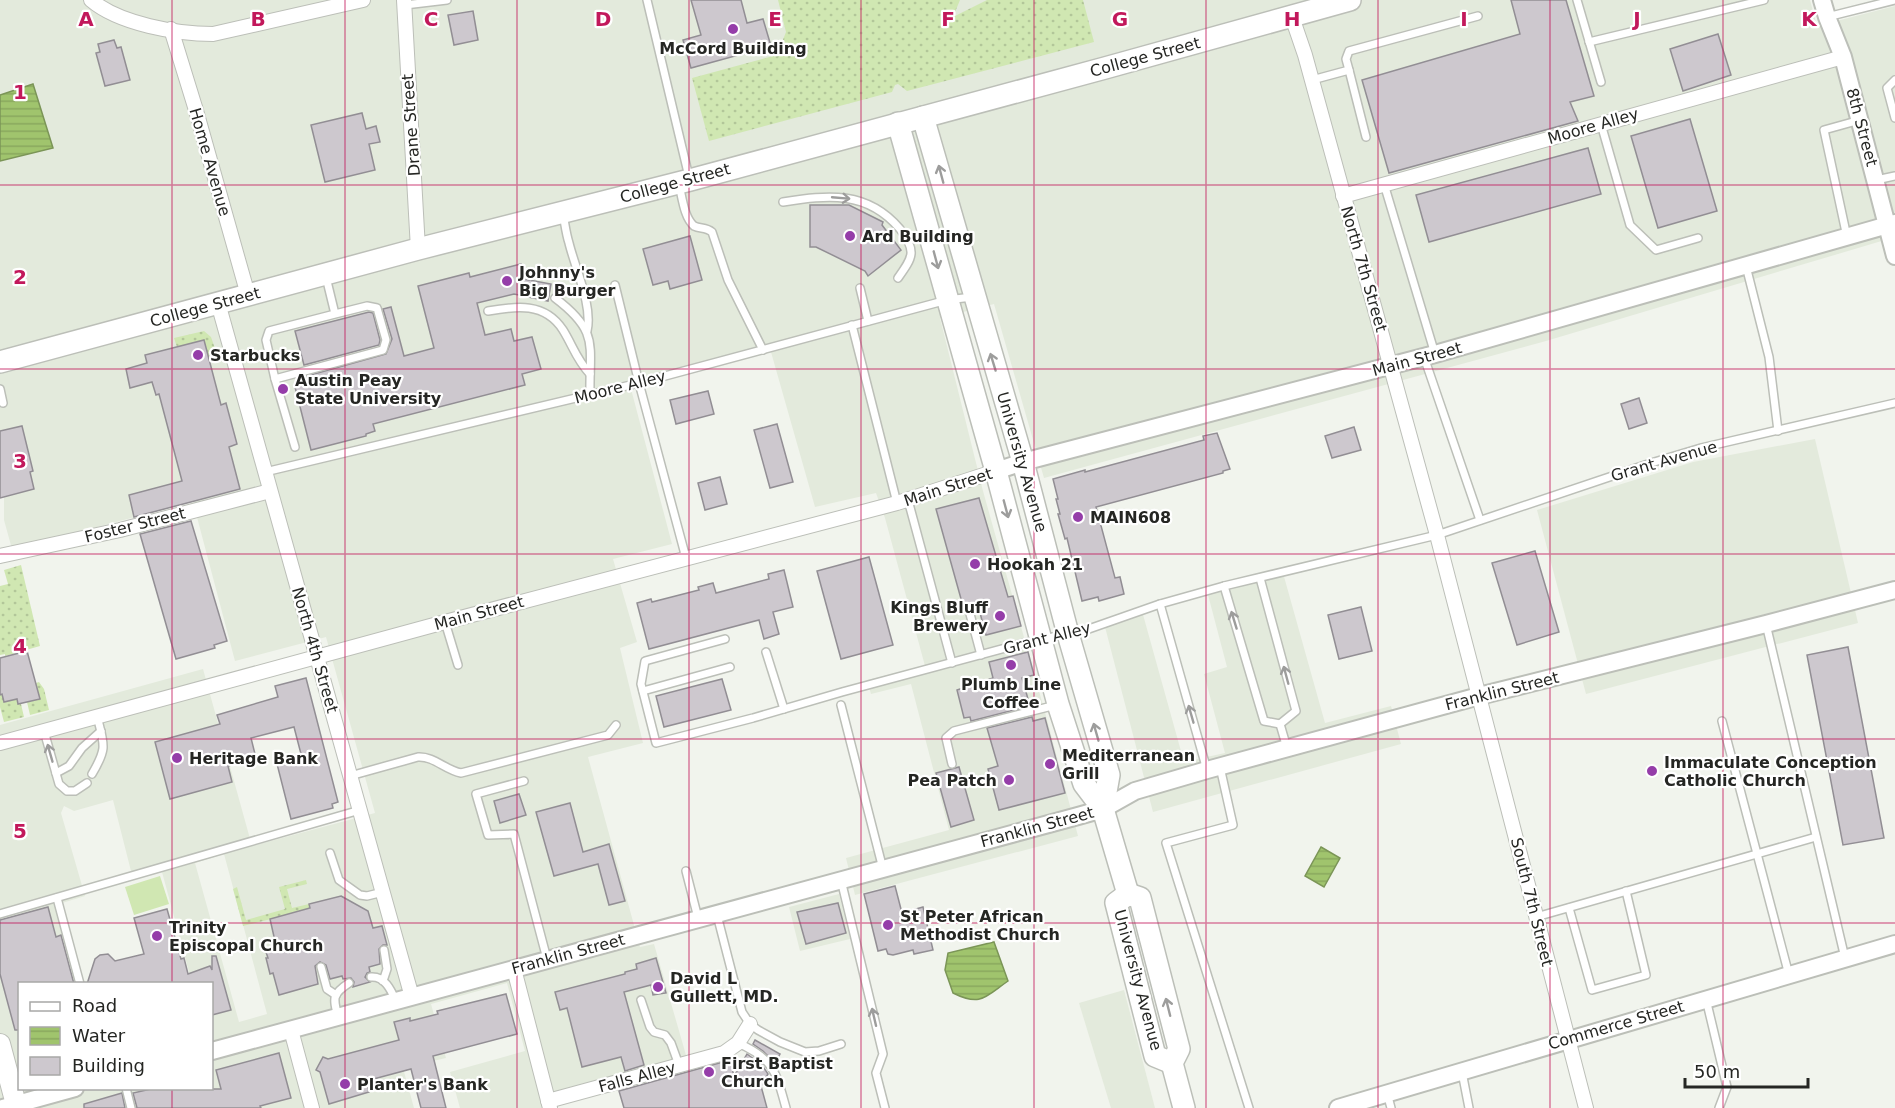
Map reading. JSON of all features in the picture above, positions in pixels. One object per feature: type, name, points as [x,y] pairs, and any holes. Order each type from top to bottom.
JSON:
[{"type":"main road","name":"College Street","points":[[0,362],[418,249],[923,117],[1350,0]]},
{"type":"main road","name":"University Avenue","points":[[923,117],[1023,462],[1108,774],[1103,809]]},
{"type":"main road","name":"University Avenue","points":[[898,123],[996,471],[1058,704],[1084,784],[1103,809],[1128,894],[1140,898],[1179,1049],[1172,1063],[1184,1108]]},
{"type":"main road","points":[[0,1044],[12,1107]]},
{"type":"street","points":[[91,0],[115,15],[134,22],[192,34],[213,34],[363,0]]},
{"type":"street","name":"8th Street","points":[[1822,0],[1843,57],[1876,180],[1891,224],[1895,256]]},
{"type":"street","name":"Drane Street","points":[[405,3],[418,249]]},
{"type":"street","name":"North 7th Street","points":[[1292,17],[1312,80],[1391,366],[1479,696]]},
{"type":"street","name":"Home Avenue","points":[[171,29],[248,295]]},
{"type":"street","name":"Moore Alley","points":[[1343,195],[1843,57]]},
{"type":"street","name":"Main Street","points":[[0,743],[902,501],[1023,462],[1429,356],[1891,224]]},
{"type":"street","name":"North 4th Street","points":[[218,303],[360,810],[364,844],[383,892],[404,999]]},
{"type":"street","name":"Foster Street","points":[[0,556],[120,530],[270,491]]},
{"type":"street","name":"Franklin Street","points":[[213,1051],[1103,809],[1135,791],[1287,748],[1479,696],[1895,590]]},
{"type":"street","name":"South 7th Street","points":[[1479,696],[1586,1108]]},
{"type":"street","name":"Commerce Street","points":[[1338,1108],[1389,1101],[1461,1070],[1895,944]]},
{"type":"street","points":[[514,969],[549,1105]]},
{"type":"street","points":[[738,1043],[750,1024]]},
{"type":"street","points":[[291,1030],[312,1108]]},
{"type":"street","name":"Falls Alley","points":[[549,1105],[724,1053],[738,1043]]},
{"type":"street","points":[[12,1107],[72,1090]]},
{"type":"lane","points":[[405,3],[447,0]]},
{"type":"lane","points":[[648,0],[674,112],[686,211],[694,226],[712,232],[728,280],[763,350]]},
{"type":"lane","points":[[1577,0],[1601,82]]},
{"type":"lane","points":[[1589,42],[1764,0]]},
{"type":"lane","points":[[1827,17],[1895,0]]},
{"type":"lane","points":[[1366,137],[1346,59],[1349,51],[1478,16]]},
{"type":"lane","points":[[1312,80],[1349,70]]},
{"type":"lane","points":[[1895,80],[1887,88],[1895,118]]},
{"type":"lane","points":[[1847,237],[1824,130],[1860,120]]},
{"type":"lane","points":[[1601,124],[1630,225],[1656,249],[1698,238]]},
{"type":"lane","points":[[1876,180],[1895,176]]},
{"type":"lane","points":[[1384,184],[1429,356],[1480,520]]},
{"type":"lane","points":[[783,202],[838,197],[871,204],[896,225],[907,238],[912,250],[911,260],[898,278]]},
{"type":"lane","points":[[563,212],[587,308],[589,321],[587,331]]},
{"type":"lane","points":[[1745,265],[1769,357],[1778,431]]},
{"type":"lane","points":[[326,274],[335,314]]},
{"type":"lane","points":[[615,285],[686,558]]},
{"type":"lane","points":[[860,288],[868,321]]},
{"type":"lane","name":"Moore Alley","points":[[265,472],[639,383],[947,300],[974,297]]},
{"type":"lane","points":[[555,298],[570,310],[587,331],[591,347],[590,395]]},
{"type":"lane","points":[[275,379],[383,350],[386,340],[376,308],[367,306],[269,332],[266,340],[275,379],[294,447]]},
{"type":"lane","points":[[488,311],[533,307],[545,313],[555,320],[564,332],[580,364],[590,374]]},
{"type":"lane","points":[[852,325],[902,501],[952,663]]},
{"type":"lane","points":[[0,389],[3,403]]},
{"type":"lane","name":"Grant Avenue","points":[[1437,535],[1701,448],[1895,403]]},
{"type":"lane","name":"Grant Alley","points":[[643,691],[656,743],[981,655],[1083,631],[1160,604],[1224,586],[1437,535]]},
{"type":"lane","points":[[1224,586],[1264,721],[1280,724],[1296,711],[1260,578]]},
{"type":"lane","points":[[1160,604],[1233,825],[1166,843],[1249,1108]]},
{"type":"lane","points":[[970,614],[981,655]]},
{"type":"lane","points":[[445,622],[458,665]]},
{"type":"lane","points":[[1766,624],[1845,959]]},
{"type":"lane","points":[[725,639],[645,661],[641,678],[643,691],[730,667]]},
{"type":"lane","points":[[766,652],[784,709]]},
{"type":"lane","points":[[952,764],[946,738],[954,731],[1058,704]]},
{"type":"lane","points":[[840,705],[883,869]]},
{"type":"lane","points":[[92,774],[104,754],[98,716]]},
{"type":"lane","points":[[1722,721],[1790,975]]},
{"type":"lane","points":[[1280,724],[1287,748]]},
{"type":"lane","points":[[350,776],[418,757],[427,757],[452,771],[461,773],[608,735],[616,725]]},
{"type":"lane","points":[[44,731],[58,784],[67,791],[75,791],[87,783]]},
{"type":"lane","points":[[56,773],[69,766],[82,748],[101,731]]},
{"type":"lane","points":[[524,781],[476,794],[488,835],[514,834],[548,960]]},
{"type":"lane","points":[[0,914],[360,810]]},
{"type":"lane","points":[[1535,918],[1816,837]]},
{"type":"lane","points":[[330,853],[339,880],[360,895],[367,896],[383,892]]},
{"type":"lane","points":[[686,871],[699,919]]},
{"type":"lane","points":[[841,880],[883,1054],[876,1074],[885,1108]]},
{"type":"lane","points":[[1569,908],[1592,990],[1646,975],[1626,891]]},
{"type":"lane","points":[[57,898],[79,982]]},
{"type":"lane","points":[[717,914],[742,1012],[750,1024],[780,1042],[805,1052],[819,1051],[841,1044]]},
{"type":"lane","points":[[382,981],[387,969],[384,950]]},
{"type":"lane","points":[[321,968],[327,988],[336,994]]},
{"type":"lane","points":[[371,977],[376,977],[388,985],[404,999]]},
{"type":"lane","points":[[338,1017],[334,1000],[338,990],[349,982]]},
{"type":"lane","points":[[1706,999],[1727,1087],[1719,1108]]},
{"type":"lane","points":[[641,1000],[650,1027],[654,1032],[665,1035],[671,1043],[679,1065]]},
{"type":"lane","points":[[738,1043],[768,1061],[777,1079],[786,1108]]},
{"type":"lane","points":[[1461,1070],[1469,1108]]},
{"type":"lane","points":[[126,1090],[131,1108]]},
{"type":"shaded area","points":[[0,0],[1810,0],[1817,26],[1895,6],[1895,237],[1546,341],[1044,478],[994,304],[940,318],[983,491],[1078,836],[855,895],[846,858],[949,830],[911,684],[871,694],[867,680],[925,666],[885,518],[876,493],[815,507],[771,352],[631,389],[672,544],[613,559],[637,642],[620,648],[643,743],[588,757],[640,947],[654,944],[690,1069],[556,1105],[556,1108],[460,1108],[450,1072],[525,1051],[507,983],[431,1004],[446,1058],[403,1068],[414,1108],[0,1108],[0,725],[203,669],[252,846],[375,813],[326,637],[235,661],[193,502],[12,549],[4,520],[4,493],[0,476]],"holes":[[[113,800],[133,879],[162,872],[192,982],[213,982],[213,1090],[18,1090],[18,982],[84,982],[62,903],[85,896],[61,813],[64,806],[74,811]],[[224,854],[267,1014],[239,1022],[195,863]]]},
{"type":"shaded area","points":[[778,0],[960,0],[953,17],[987,0],[1083,0],[1094,42],[907,91],[898,84],[892,92],[709,141],[692,78],[777,55],[786,32]]},
{"type":"shaded area","points":[[204,331],[211,337],[218,357],[209,360],[204,340],[177,347],[174,338]]},
{"type":"shaded area","points":[[1815,439],[1858,623],[1586,694],[1537,510],[1693,462]]},
{"type":"shaded area","points":[[21,565],[40,646],[5,656],[5,654],[0,655],[0,586],[8,584],[4,570]]},
{"type":"shaded area","points":[[1283,573],[1325,723],[1391,706],[1401,744],[1153,812],[1104,623],[1142,611],[1184,762],[1225,753],[1204,674],[1227,667],[1207,591]]},
{"type":"shaded area","points":[[39,682],[44,689],[49,710],[30,715],[27,702],[40,699],[36,683]]},
{"type":"shaded area","points":[[2,694],[5,702],[17,699],[18,704],[21,704],[24,717],[4,722],[0,707],[0,695]]},
{"type":"shaded area","points":[[160,876],[169,904],[134,915],[125,887]]},
{"type":"shaded area","points":[[306,880],[307,884],[287,889],[292,908],[309,904],[319,943],[287,915],[243,926],[233,889],[237,887],[246,920],[285,909],[279,887]]},
{"type":"shaded area","points":[[839,894],[850,939],[800,951],[789,907]]},
{"type":"shaded area","points":[[1124,990],[1155,1108],[1111,1108],[1079,1003]]},
{"type":"water","points":[[33,84],[53,148],[0,161],[0,95]]},
{"type":"water","points":[[1321,847],[1340,858],[1324,887],[1305,876]]},
{"type":"water","points":[[994,942],[1008,981],[988,996],[977,1000],[953,993],[945,970],[948,953]]},
{"type":"building","name":"McCord Building","points":[[691,0],[741,0],[747,23],[763,19],[771,46],[691,68],[683,40],[701,35]]},
{"type":"building","points":[[1511,0],[1566,0],[1594,96],[1570,102],[1578,121],[1389,173],[1362,80],[1520,34]]},
{"type":"building","points":[[473,11],[478,40],[454,45],[448,15]]},
{"type":"building","points":[[1718,34],[1731,75],[1683,91],[1670,49]]},
{"type":"building","points":[[114,40],[117,48],[121,47],[130,80],[105,86],[96,53],[100,52],[98,44]]},
{"type":"building","points":[[362,113],[366,129],[376,126],[380,142],[369,144],[375,170],[325,182],[311,125]]},
{"type":"building","points":[[1690,119],[1717,211],[1658,228],[1631,136]]},
{"type":"building","points":[[1588,148],[1601,194],[1429,242],[1416,195]]},
{"type":"building","name":"Ard Building","points":[[810,205],[849,205],[883,222],[882,225],[901,250],[868,276],[865,271],[816,247],[810,247]]},
{"type":"building","points":[[690,236],[702,280],[670,289],[668,281],[653,285],[643,249]]},
{"type":"building","points":[[521,264],[524,279],[551,284],[548,301],[514,294],[477,303],[485,335],[511,329],[514,341],[532,337],[541,369],[522,374],[525,385],[373,424],[375,431],[366,436],[311,450],[295,387],[308,383],[307,376],[386,354],[392,339],[383,309],[391,307],[404,356],[434,348],[418,286],[469,273],[470,277]]},
{"type":"building","points":[[369,312],[373,313],[380,340],[379,345],[304,365],[295,331]]},
{"type":"building","points":[[204,340],[221,405],[226,403],[237,444],[229,447],[240,489],[134,517],[129,495],[182,481],[159,394],[156,395],[152,382],[130,388],[126,369],[147,363],[145,355]]},
{"type":"building","points":[[708,391],[714,414],[676,424],[670,400]]},
{"type":"building","points":[[1639,398],[1647,423],[1629,429],[1621,404]]},
{"type":"building","points":[[777,424],[793,482],[770,488],[754,430]]},
{"type":"building","points":[[22,426],[33,471],[30,472],[34,489],[0,498],[0,431]]},
{"type":"building","points":[[1354,427],[1361,450],[1332,458],[1325,436]]},
{"type":"building","name":"MAIN608","points":[[1217,433],[1230,469],[1223,473],[1096,507],[1115,578],[1120,577],[1124,594],[1099,601],[1098,597],[1082,601],[1067,538],[1065,539],[1058,514],[1060,514],[1056,499],[1058,499],[1053,479],[1204,440],[1203,436]]},
{"type":"building","points":[[720,477],[727,504],[705,510],[698,483]]},
{"type":"building","points":[[979,498],[1008,597],[1013,596],[1021,626],[986,635],[977,602],[963,606],[936,509]]},
{"type":"building","points":[[191,521],[227,641],[214,645],[215,648],[176,659],[140,534]]},
{"type":"building","points":[[1535,551],[1559,632],[1517,645],[1492,563]]},
{"type":"building","points":[[869,557],[893,645],[841,659],[817,571]]},
{"type":"building","points":[[784,570],[793,607],[773,612],[779,634],[764,639],[759,620],[649,649],[637,603],[651,599],[652,602],[699,590],[698,587],[713,583],[716,593],[769,579],[768,574]]},
{"type":"building","points":[[1361,607],[1372,651],[1339,659],[1328,615]]},
{"type":"building","points":[[1848,647],[1884,838],[1843,845],[1807,655]]},
{"type":"building","points":[[27,651],[40,699],[18,704],[17,699],[4,702],[2,694],[0,695],[0,658]]},
{"type":"building","points":[[1028,652],[1034,675],[1022,678],[1030,706],[971,721],[970,717],[964,718],[957,690],[993,678],[989,662]]},
{"type":"building","points":[[306,678],[338,802],[332,804],[333,808],[291,819],[276,760],[301,754],[294,727],[251,738],[256,758],[228,766],[232,782],[170,799],[155,742],[220,724],[217,715],[278,697],[275,686]]},
{"type":"building","points":[[722,679],[731,710],[664,727],[656,696]]},
{"type":"building","points":[[1032,717],[1033,721],[1045,718],[1065,793],[999,810],[988,769],[998,766],[987,728]]},
{"type":"building","points":[[959,767],[974,820],[951,827],[936,773]]},
{"type":"building","points":[[519,794],[526,815],[500,823],[494,801]]},
{"type":"building","points":[[570,803],[583,852],[609,844],[625,901],[609,905],[598,864],[554,876],[536,812]]},
{"type":"building","name":"St Peter African Methodist Church","points":[[895,886],[902,913],[923,907],[933,950],[914,954],[913,950],[893,955],[888,954],[886,949],[878,951],[864,894]]},
{"type":"building","points":[[341,896],[368,911],[373,928],[382,926],[387,945],[379,949],[380,964],[369,967],[370,972],[365,977],[370,982],[353,987],[354,982],[351,978],[343,979],[342,976],[330,979],[326,965],[320,962],[315,966],[318,984],[279,995],[266,958],[268,958],[266,952],[277,950],[270,919],[310,908],[309,904]]},
{"type":"building","points":[[838,903],[846,933],[806,944],[797,912]]},
{"type":"building","points":[[48,907],[56,937],[61,935],[73,982],[18,982],[18,1030],[15,1030],[0,974],[0,920]]},
{"type":"building","name":"Trinity Episcopal Church","points":[[167,909],[181,959],[184,958],[188,974],[210,966],[212,970],[212,956],[216,956],[231,1010],[213,1015],[213,982],[88,982],[95,959],[100,955],[108,954],[115,961],[144,954],[134,918]]},
{"type":"building","points":[[656,958],[666,993],[653,995],[651,985],[624,992],[644,1065],[625,1071],[621,1057],[582,1067],[567,1008],[560,1010],[555,992],[625,974],[625,972],[637,969],[636,964]]},
{"type":"building","points":[[506,994],[517,1034],[433,1056],[446,1108],[421,1108],[411,1069],[366,1081],[369,1092],[329,1104],[320,1072],[316,1070],[323,1057],[328,1059],[399,1040],[394,1022],[410,1018],[410,1021],[438,1014],[437,1011]]},
{"type":"building","points":[[755,1040],[780,1054],[775,1063],[753,1044]]},
{"type":"building","points":[[279,1053],[291,1098],[260,1106],[261,1108],[137,1108],[133,1093],[146,1090],[221,1089],[216,1070]]},
{"type":"building","name":"First Baptist Church","points":[[747,1054],[762,1065],[768,1074],[761,1086],[767,1108],[624,1108],[619,1091],[730,1060],[734,1076]]},
{"type":"building","points":[[122,1093],[125,1108],[84,1108],[84,1104]]},
{"type":"place","name":"McCord Building","points":[[733,29]]},
{"type":"place","name":"Ard Building","points":[[850,236]]},
{"type":"place","name":"Johnny's Big Burger","points":[[507,281]]},
{"type":"place","name":"Starbucks","points":[[198,355]]},
{"type":"place","name":"Austin Peay State University","points":[[283,389]]},
{"type":"place","name":"MAIN608","points":[[1078,517]]},
{"type":"place","name":"Hookah 21","points":[[975,564]]},
{"type":"place","name":"Kings Bluff Brewery","points":[[1000,616]]},
{"type":"place","name":"Plumb Line Coffee","points":[[1011,665]]},
{"type":"place","name":"Heritage Bank","points":[[177,758]]},
{"type":"place","name":"Mediterranean Grill","points":[[1050,764]]},
{"type":"place","name":"Immaculate Conception Catholic Church","points":[[1652,771]]},
{"type":"place","name":"Pea Patch","points":[[1009,780]]},
{"type":"place","name":"St Peter African Methodist Church","points":[[888,925]]},
{"type":"place","name":"Trinity Episcopal Church","points":[[157,936]]},
{"type":"place","name":"David L Gullett, MD.","points":[[658,987]]},
{"type":"place","name":"First Baptist Church","points":[[709,1072]]},
{"type":"place","name":"Planter's Bank","points":[[345,1084]]}]
